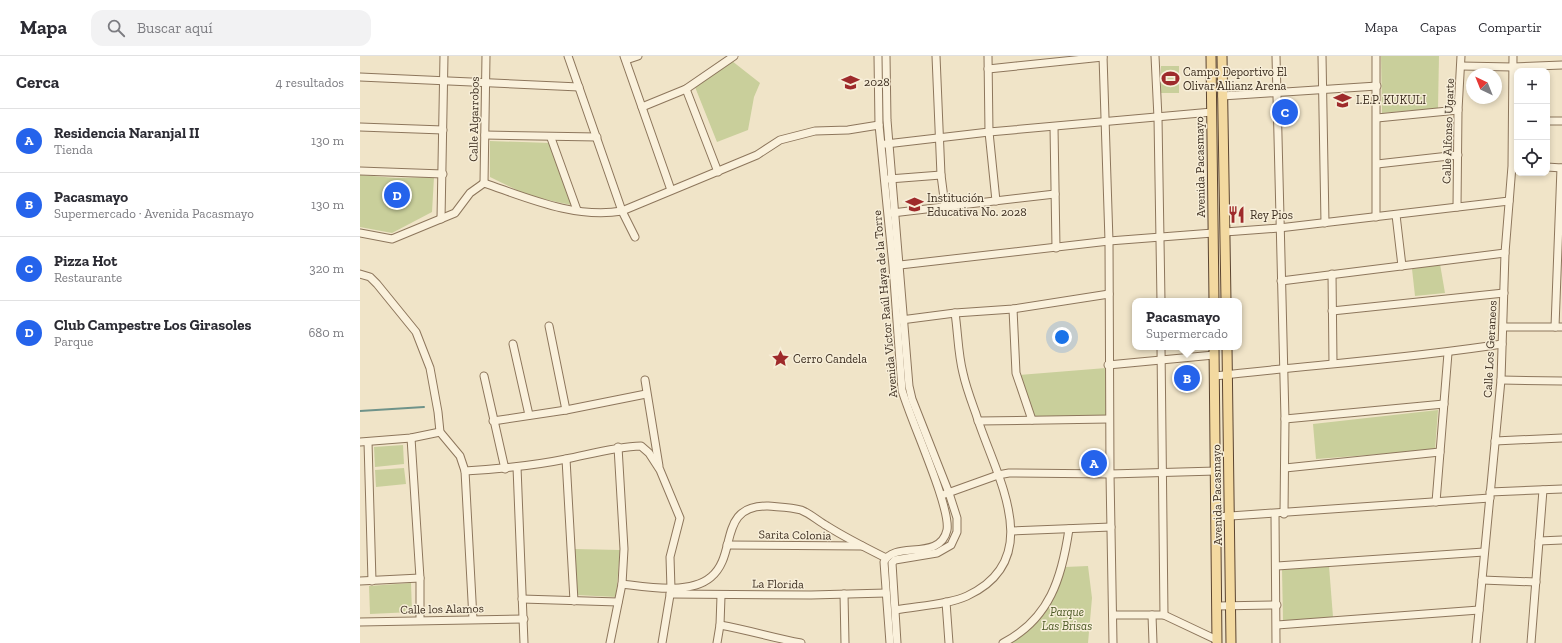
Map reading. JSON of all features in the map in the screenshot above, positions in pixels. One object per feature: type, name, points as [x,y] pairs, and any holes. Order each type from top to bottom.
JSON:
[{"type":"main road","name":"Avenida Pacasmayo","points":[[1211,56],[1214,298]]},
{"type":"main road","name":"Avenida Pacasmayo","points":[[1222,56],[1226,298]]},
{"type":"main road","name":"Avenida Pacasmayo","points":[[1227,350],[1231,643]]},
{"type":"main road","name":"Avenida Pacasmayo","points":[[1214,351],[1217,642]]},
{"type":"street","points":[[441,219],[444,56]]},
{"type":"street","name":"Calle Algarrobos","points":[[484,183],[486,56]]},
{"type":"street","points":[[568,56],[622,211],[635,237]]},
{"type":"street","points":[[638,56],[625,58],[671,190]]},
{"type":"street","points":[[642,107],[686,88],[734,56]]},
{"type":"street","name":"Avenida Víctor Raúl Haya de la Torre","points":[[878,56],[879,125],[885,180],[892,213],[902,390],[907,409],[940,496],[948,526],[944,539],[935,546],[892,553],[886,558]]},
{"type":"street","points":[[886,56],[887,120],[893,179],[892,213],[900,265],[912,399],[949,493],[957,518],[956,536],[950,545],[937,553],[895,560],[892,563],[897,643]]},
{"type":"street","points":[[936,56],[938,136],[945,206]]},
{"type":"street","points":[[988,56],[989,132],[996,201]]},
{"type":"street","points":[[988,69],[1103,56],[1109,241],[1108,365],[1113,643]]},
{"type":"street","points":[[1155,56],[1158,118],[1161,298]]},
{"type":"street","points":[[1276,56],[1279,228],[1285,419],[1284,514]]},
{"type":"street","points":[[1322,56],[1324,90],[1325,223]]},
{"type":"street","points":[[1376,56],[1376,217]]},
{"type":"street","name":"Calle Alfonso Ugarte","points":[[1457,207],[1458,110],[1461,56]]},
{"type":"street","name":"Calle Los Geraneos","points":[[1513,56],[1514,104]]},
{"type":"street","points":[[1461,66],[1562,66]]},
{"type":"street","points":[[360,77],[485,84],[579,87]]},
{"type":"street","points":[[1222,96],[1377,86]]},
{"type":"street","points":[[686,88],[718,172]]},
{"type":"street","points":[[1377,118],[1458,110]]},
{"type":"street","points":[[882,144],[938,136],[1105,123],[1212,112]]},
{"type":"street","points":[[1550,121],[1562,121]]},
{"type":"street","points":[[360,233],[392,239],[455,213],[470,193],[484,183],[530,200],[577,210],[605,214],[622,211],[757,155],[780,140],[815,131],[848,130],[879,125]]},
{"type":"street","points":[[1054,127],[1056,248]]},
{"type":"street","points":[[360,128],[443,130]]},
{"type":"street","points":[[485,135],[551,138],[597,137]]},
{"type":"street","points":[[551,138],[577,210]]},
{"type":"street","points":[[1377,164],[1458,155]]},
{"type":"street","name":"Calle Los Geraneos","points":[[1476,643],[1501,380],[1505,253],[1509,201],[1514,166]]},
{"type":"street","points":[[1503,327],[1558,327],[1562,168],[1550,168]]},
{"type":"street","points":[[360,171],[443,174]]},
{"type":"street","points":[[885,180],[941,175]]},
{"type":"street","points":[[892,213],[1055,194]]},
{"type":"street","points":[[1225,232],[1325,223],[1509,201]]},
{"type":"street","points":[[1396,215],[1402,266]]},
{"type":"street","points":[[900,265],[1109,241],[1213,233]]},
{"type":"street","points":[[1281,281],[1505,253]]},
{"type":"street","points":[[360,274],[370,278],[377,284],[416,332],[430,368],[440,432],[460,456],[465,471],[473,619]]},
{"type":"street","points":[[1332,274],[1333,363]]},
{"type":"street","points":[[1332,311],[1504,293]]},
{"type":"street","points":[[897,320],[955,313],[1013,309],[1109,294]]},
{"type":"street","points":[[1013,309],[1016,373],[1032,420]]},
{"type":"street","points":[[896,610],[946,602],[967,596],[991,580],[1000,570],[1006,557],[1012,530],[1007,502],[978,422],[963,373],[955,313]]},
{"type":"street","points":[[549,326],[566,410]]},
{"type":"street","points":[[514,344],[529,415]]},
{"type":"street","points":[[1215,376],[1448,352],[1502,344]]},
{"type":"street","points":[[1161,350],[1164,615]]},
{"type":"street","points":[[1108,365],[1162,360],[1214,351]]},
{"type":"street","points":[[1436,502],[1448,352]]},
{"type":"street","points":[[484,376],[505,469]]},
{"type":"street","points":[[645,380],[646,394],[660,470]]},
{"type":"street","points":[[1501,380],[1562,381]]},
{"type":"street","points":[[493,421],[566,410],[646,394]]},
{"type":"street","points":[[1285,419],[1444,404]]},
{"type":"street","points":[[978,422],[1109,419]]},
{"type":"street","points":[[360,442],[411,438],[440,432]]},
{"type":"street","points":[[411,438],[420,578],[420,620]]},
{"type":"street","points":[[1496,441],[1562,438]]},
{"type":"street","points":[[368,442],[372,581]]},
{"type":"street","points":[[465,471],[505,469],[566,459],[618,447],[641,446],[649,452],[660,470],[680,518],[670,557],[670,592],[662,643]]},
{"type":"street","points":[[610,643],[622,584],[624,549],[618,447]]},
{"type":"street","points":[[1285,468],[1440,452]]},
{"type":"street","points":[[566,459],[574,601]]},
{"type":"street","points":[[517,467],[524,643]]},
{"type":"street","points":[[940,496],[998,475],[1216,471]]},
{"type":"street","points":[[1216,517],[1284,514],[1436,502],[1490,495],[1562,489]]},
{"type":"street","points":[[1531,643],[1543,490]]},
{"type":"street","points":[[622,584],[670,592],[702,583],[710,578],[720,565],[730,531],[744,511],[752,507],[764,506],[800,510],[862,546],[886,558],[884,562],[890,643]]},
{"type":"street","points":[[1275,514],[1277,566],[1276,643]]},
{"type":"street","points":[[1012,530],[1111,527]]},
{"type":"street","points":[[1003,643],[1036,620],[1056,586],[1065,557],[1069,529]]},
{"type":"street","points":[[1539,541],[1562,540]]},
{"type":"street","name":"Sarita Colonia","points":[[727,545],[862,546]]},
{"type":"street","points":[[1277,566],[1484,552]]},
{"type":"street","points":[[360,581],[420,578]]},
{"type":"street","points":[[1482,580],[1536,582]]},
{"type":"street","name":"La Florida","points":[[670,592],[721,596],[886,593]]},
{"type":"street","points":[[844,594],[845,643]]},
{"type":"street","points":[[717,643],[720,625],[721,596]]},
{"type":"street","points":[[522,599],[618,602]]},
{"type":"street","points":[[946,602],[949,643]]},
{"type":"street","points":[[1217,606],[1277,605]]},
{"type":"street","points":[[1277,625],[1480,610]]},
{"type":"street","points":[[1113,615],[1164,615],[1217,642]]},
{"type":"street","points":[[1152,615],[1153,643]]},
{"type":"street","name":"Calle los Alamos","points":[[360,622],[524,619]]},
{"type":"street","points":[[720,625],[753,630],[782,640],[801,643]]},
{"type":"green space","points":[[1381,56],[1439,56],[1438,108],[1382,113]]},
{"type":"green space","points":[[732,61],[760,83],[754,97],[748,130],[717,142],[695,87]]},
{"type":"green space","name":"Campo Deportivo El Olivar Allianz Arena","points":[[1161,66],[1179,66],[1179,93],[1161,93]]},
{"type":"green space","points":[[490,141],[550,143],[571,205],[529,196],[490,177]]},
{"type":"green space","points":[[360,175],[396,178],[434,177],[432,212],[392,233],[360,227]]},
{"type":"green space","points":[[1440,264],[1445,293],[1415,296],[1412,269]]},
{"type":"green space","points":[[1106,368],[1107,417],[1033,417],[1019,375]]},
{"type":"green space","points":[[1438,410],[1435,450],[1316,459],[1313,424]]},
{"type":"green space","points":[[403,445],[404,464],[375,467],[374,447]]},
{"type":"green space","points":[[404,468],[406,484],[376,487],[375,470]]},
{"type":"green space","points":[[574,549],[620,550],[616,597],[576,595]]},
{"type":"green space","name":"Parque Las Brisas","points":[[1088,566],[1092,598],[1088,643],[1009,643],[1043,610],[1050,601],[1065,567]]},
{"type":"green space","points":[[1329,566],[1333,617],[1283,621],[1282,569]]},
{"type":"green space","points":[[411,583],[412,612],[370,614],[369,586]]},
{"type":"waterway","points":[[360,411],[424,407]]},
{"type":"place","name":"Campo Deportivo El Olivar Allianz Arena","points":[[1170,79]]},
{"type":"place","name":"2028","points":[[851,82]]},
{"type":"place","name":"I.E.P. KUKULI","points":[[1343,100]]},
{"type":"place","name":"Pizza Hot","points":[[1285,112]]},
{"type":"place","name":"Club Campestre Los Girasoles","points":[[397,195]]},
{"type":"place","name":"Institución Educativa No. 2028","points":[[914,205]]},
{"type":"place","name":"Rey Pios","points":[[1237,215]]},
{"type":"place","name":"Cerro Candela","points":[[780,359]]},
{"type":"place","name":"Pacasmayo","points":[[1187,378]]},
{"type":"place","name":"Residencia Naranjal II","points":[[1094,463]]}]
